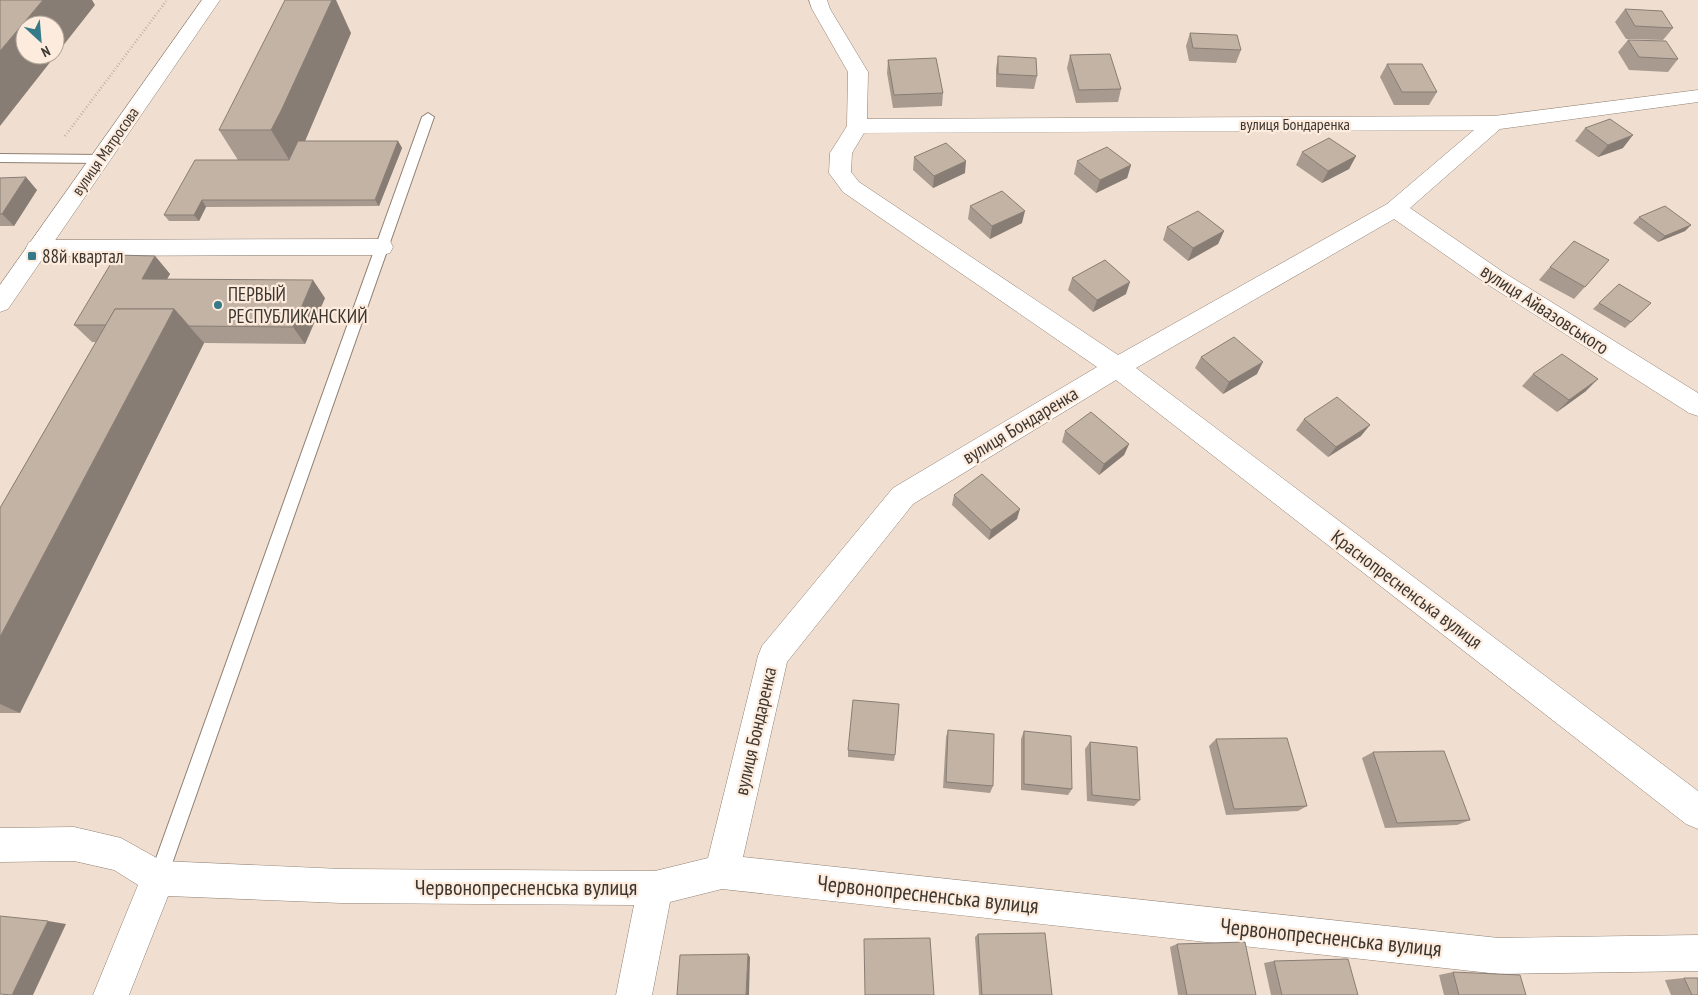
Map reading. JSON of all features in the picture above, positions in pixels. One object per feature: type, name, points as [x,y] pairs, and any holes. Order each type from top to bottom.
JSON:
[{"type":"street","name":"вулиця Матросова","points":[[0,303],[210,0]]},
{"type":"street","points":[[818,0],[821,9],[858,72],[857,126]]},
{"type":"street","name":"вулиця Бондаренка","points":[[857,126],[1494,123],[1698,96]]},
{"type":"street","name":"вулиця Бондаренка","points":[[722,872],[773,656],[903,496],[1117,367],[1395,209],[1494,123]]},
{"type":"street","name":"Краснопресненська вулиця","points":[[857,126],[841,153],[840,173],[852,186],[1117,367],[1698,812]]},
{"type":"street","name":"вулиця Айвазовського","points":[[1395,209],[1495,278],[1698,406]]},
{"type":"street","points":[[37,248],[382,247]]},
{"type":"street","points":[[0,845],[74,844],[121,855],[158,878],[111,995]]},
{"type":"street","name":"Червонопресненська вулиця","points":[[158,878],[341,886],[655,888],[722,872],[1499,956],[1698,953]]},
{"type":"street","points":[[634,995],[655,888]]},
{"type":"lane","points":[[158,878],[428,117]]},
{"type":"lane","points":[[0,158],[100,159]]},
{"type":"path","points":[[48,158],[167,0]]},
{"type":"building","points":[[0,0],[43,0],[30,15],[15,15],[15,33],[0,51]]},
{"type":"building","points":[[285,0],[332,0],[271,130],[219,130]]},
{"type":"building","points":[[1625,9],[1662,11],[1673,28],[1635,26]]},
{"type":"building","points":[[1190,33],[1237,35],[1241,50],[1193,48]]},
{"type":"building","points":[[1628,40],[1666,41],[1678,59],[1639,57]]},
{"type":"building","points":[[1110,54],[1121,89],[1079,90],[1070,55]]},
{"type":"building","points":[[998,56],[1036,58],[1037,76],[998,74]]},
{"type":"building","points":[[936,58],[943,93],[894,95],[888,60]]},
{"type":"building","points":[[1387,64],[1422,64],[1437,92],[1402,92]]},
{"type":"building","points":[[1610,119],[1633,135],[1608,145],[1585,128]]},
{"type":"building","points":[[1329,138],[1356,156],[1328,171],[1302,152]]},
{"type":"building","points":[[298,141],[398,141],[375,200],[202,200],[194,215],[164,215],[195,160],[289,160]]},
{"type":"building","points":[[946,143],[966,161],[934,176],[914,157]]},
{"type":"building","points":[[1107,147],[1131,165],[1100,180],[1077,161]]},
{"type":"building","points":[[26,177],[2,214],[0,214],[0,178]]},
{"type":"building","points":[[1002,191],[1025,211],[992,226],[970,206]]},
{"type":"building","points":[[1665,206],[1691,225],[1665,236],[1639,217]]},
{"type":"building","points":[[1198,211],[1224,231],[1193,248],[1167,227]]},
{"type":"building","points":[[1574,241],[1609,260],[1585,287],[1550,267]]},
{"type":"building","points":[[116,255],[155,256],[142,279],[313,280],[293,327],[189,326],[174,309],[115,309],[106,325],[74,325]]},
{"type":"building","points":[[1105,260],[1130,282],[1097,300],[1072,278]]},
{"type":"building","points":[[1619,284],[1651,303],[1631,322],[1599,303]]},
{"type":"building","points":[[115,309],[174,309],[0,637],[0,508]]},
{"type":"building","points":[[1234,337],[1263,362],[1229,382],[1201,357]]},
{"type":"building","points":[[1562,354],[1598,379],[1569,400],[1533,374]]},
{"type":"building","points":[[1337,397],[1370,425],[1336,447],[1304,419]]},
{"type":"building","points":[[1091,412],[1129,444],[1104,464],[1065,431]]},
{"type":"building","points":[[982,474],[1020,509],[991,530],[954,495]]},
{"type":"building","points":[[853,700],[899,704],[895,755],[848,750]]},
{"type":"building","points":[[948,730],[994,734],[993,786],[946,782]]},
{"type":"building","points":[[1024,731],[1071,736],[1072,789],[1024,784]]},
{"type":"building","points":[[1287,738],[1307,806],[1234,809],[1216,739]]},
{"type":"building","points":[[1090,742],[1137,747],[1140,800],[1092,795]]},
{"type":"building","points":[[1444,751],[1470,820],[1397,823],[1373,752]]},
{"type":"building","points":[[0,916],[48,921],[12,995],[0,994]]},
{"type":"building","points":[[1045,933],[1052,995],[982,995],[978,934]]},
{"type":"building","points":[[930,938],[934,995],[865,995],[864,939]]},
{"type":"building","points":[[1245,942],[1256,995],[1187,995],[1177,944]]},
{"type":"building","points":[[748,954],[746,995],[677,995],[680,955]]},
{"type":"building","points":[[1348,959],[1358,995],[1282,995],[1274,961]]},
{"type":"building","points":[[1453,972],[1520,975],[1526,995],[1459,995]]},
{"type":"building","points":[[1684,978],[1698,978],[1698,995],[1692,995]]},
{"type":"place","name":"88й квартал","points":[[32,256]]},
{"type":"place","name":"ПЕРВЫЙ РЕСПУБЛИКАНСКИЙ","points":[[218,305]]}]
